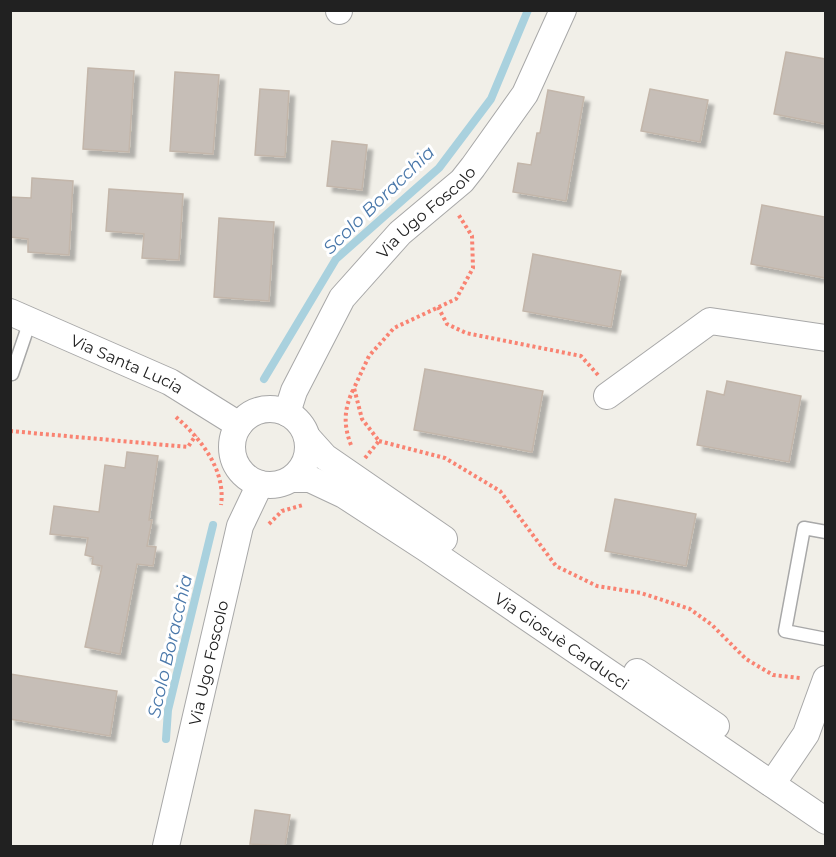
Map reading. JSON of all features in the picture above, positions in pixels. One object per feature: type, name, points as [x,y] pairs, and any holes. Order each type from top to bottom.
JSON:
[{"type":"street","name":"Via Ugo Foscolo","points":[[287,413],[294,391],[342,298],[400,233],[462,181],[473,167],[525,94],[562,10]]},
{"type":"street","name":"Via Santa Lucia","points":[[20,316],[170,381],[239,425]]},
{"type":"street","points":[[605,386],[710,321],[825,338]]},
{"type":"street","points":[[266,409],[287,413],[296,419],[307,437],[306,460],[300,471],[292,479],[271,485],[260,484],[249,479],[240,471],[234,460],[232,448],[239,425],[246,417],[266,409]]},
{"type":"street","name":"Via Giosuè Carducci","points":[[307,437],[325,457],[777,777],[820,817]]},
{"type":"street","name":"Via Giosuè Carducci","points":[[292,479],[310,479],[344,495],[777,777]]},
{"type":"street","name":"Via Ugo Foscolo","points":[[166,846],[240,526],[260,484]]},
{"type":"street","points":[[777,777],[806,734],[818,680]]},
{"type":"lane","points":[[12,374],[20,316]]},
{"type":"lane","points":[[825,532],[804,528],[785,631],[825,639]]},
{"type":"path","points":[[379,441],[363,460],[350,443],[346,423],[346,405],[369,356],[394,328],[456,299],[473,268],[472,236],[457,212]]},
{"type":"path","points":[[438,307],[447,324],[466,333],[582,356],[605,386]]},
{"type":"path","points":[[354,388],[362,418],[379,441],[445,458],[500,491],[556,566],[597,586],[641,593],[690,609],[712,625],[746,659],[773,675],[818,680]]},
{"type":"path","points":[[187,426],[203,444],[215,466],[222,494],[220,510]]},
{"type":"path","points":[[10,431],[188,447],[196,435]]},
{"type":"building","points":[[786,52],[825,59],[825,124],[774,114]]},
{"type":"building","points":[[88,68],[134,71],[129,152],[83,149]]},
{"type":"building","points":[[175,72],[219,75],[213,154],[170,151]]},
{"type":"building","points":[[260,89],[289,91],[285,157],[255,155]]},
{"type":"building","points":[[650,89],[708,100],[700,142],[641,131]]},
{"type":"building","points":[[548,90],[584,97],[566,201],[513,192],[518,163],[531,165]]},
{"type":"building","points":[[332,141],[367,145],[362,190],[327,186]]},
{"type":"building","points":[[32,178],[73,181],[69,255],[28,252],[28,239],[10,237],[10,197],[31,198]]},
{"type":"building","points":[[109,189],[183,194],[179,260],[142,258],[144,234],[106,231]]},
{"type":"building","points":[[762,205],[825,217],[825,278],[751,264]]},
{"type":"building","points":[[219,218],[274,222],[269,301],[214,297]]},
{"type":"building","points":[[533,254],[621,271],[611,327],[523,311]]},
{"type":"building","points":[[425,369],[543,391],[532,452],[414,430]]},
{"type":"building","points":[[727,381],[801,396],[789,462],[697,445],[707,391],[724,395]]},
{"type":"building","points":[[127,452],[158,456],[149,520],[152,520],[147,546],[156,547],[153,566],[137,564],[120,654],[85,647],[102,566],[92,564],[93,557],[85,555],[88,538],[50,534],[54,506],[99,512],[105,465],[125,468]]},
{"type":"building","points":[[615,499],[696,514],[686,566],[605,551]]},
{"type":"building","points":[[10,674],[117,691],[110,736],[10,719]]},
{"type":"building","points":[[255,810],[290,815],[285,846],[250,844]]},
{"type":"waterway","name":"Scolo Boracchia","points":[[264,379],[336,259],[439,168],[491,99],[528,10]]},
{"type":"waterway","name":"Scolo Boracchia","points":[[166,739],[168,710],[213,525]]}]
